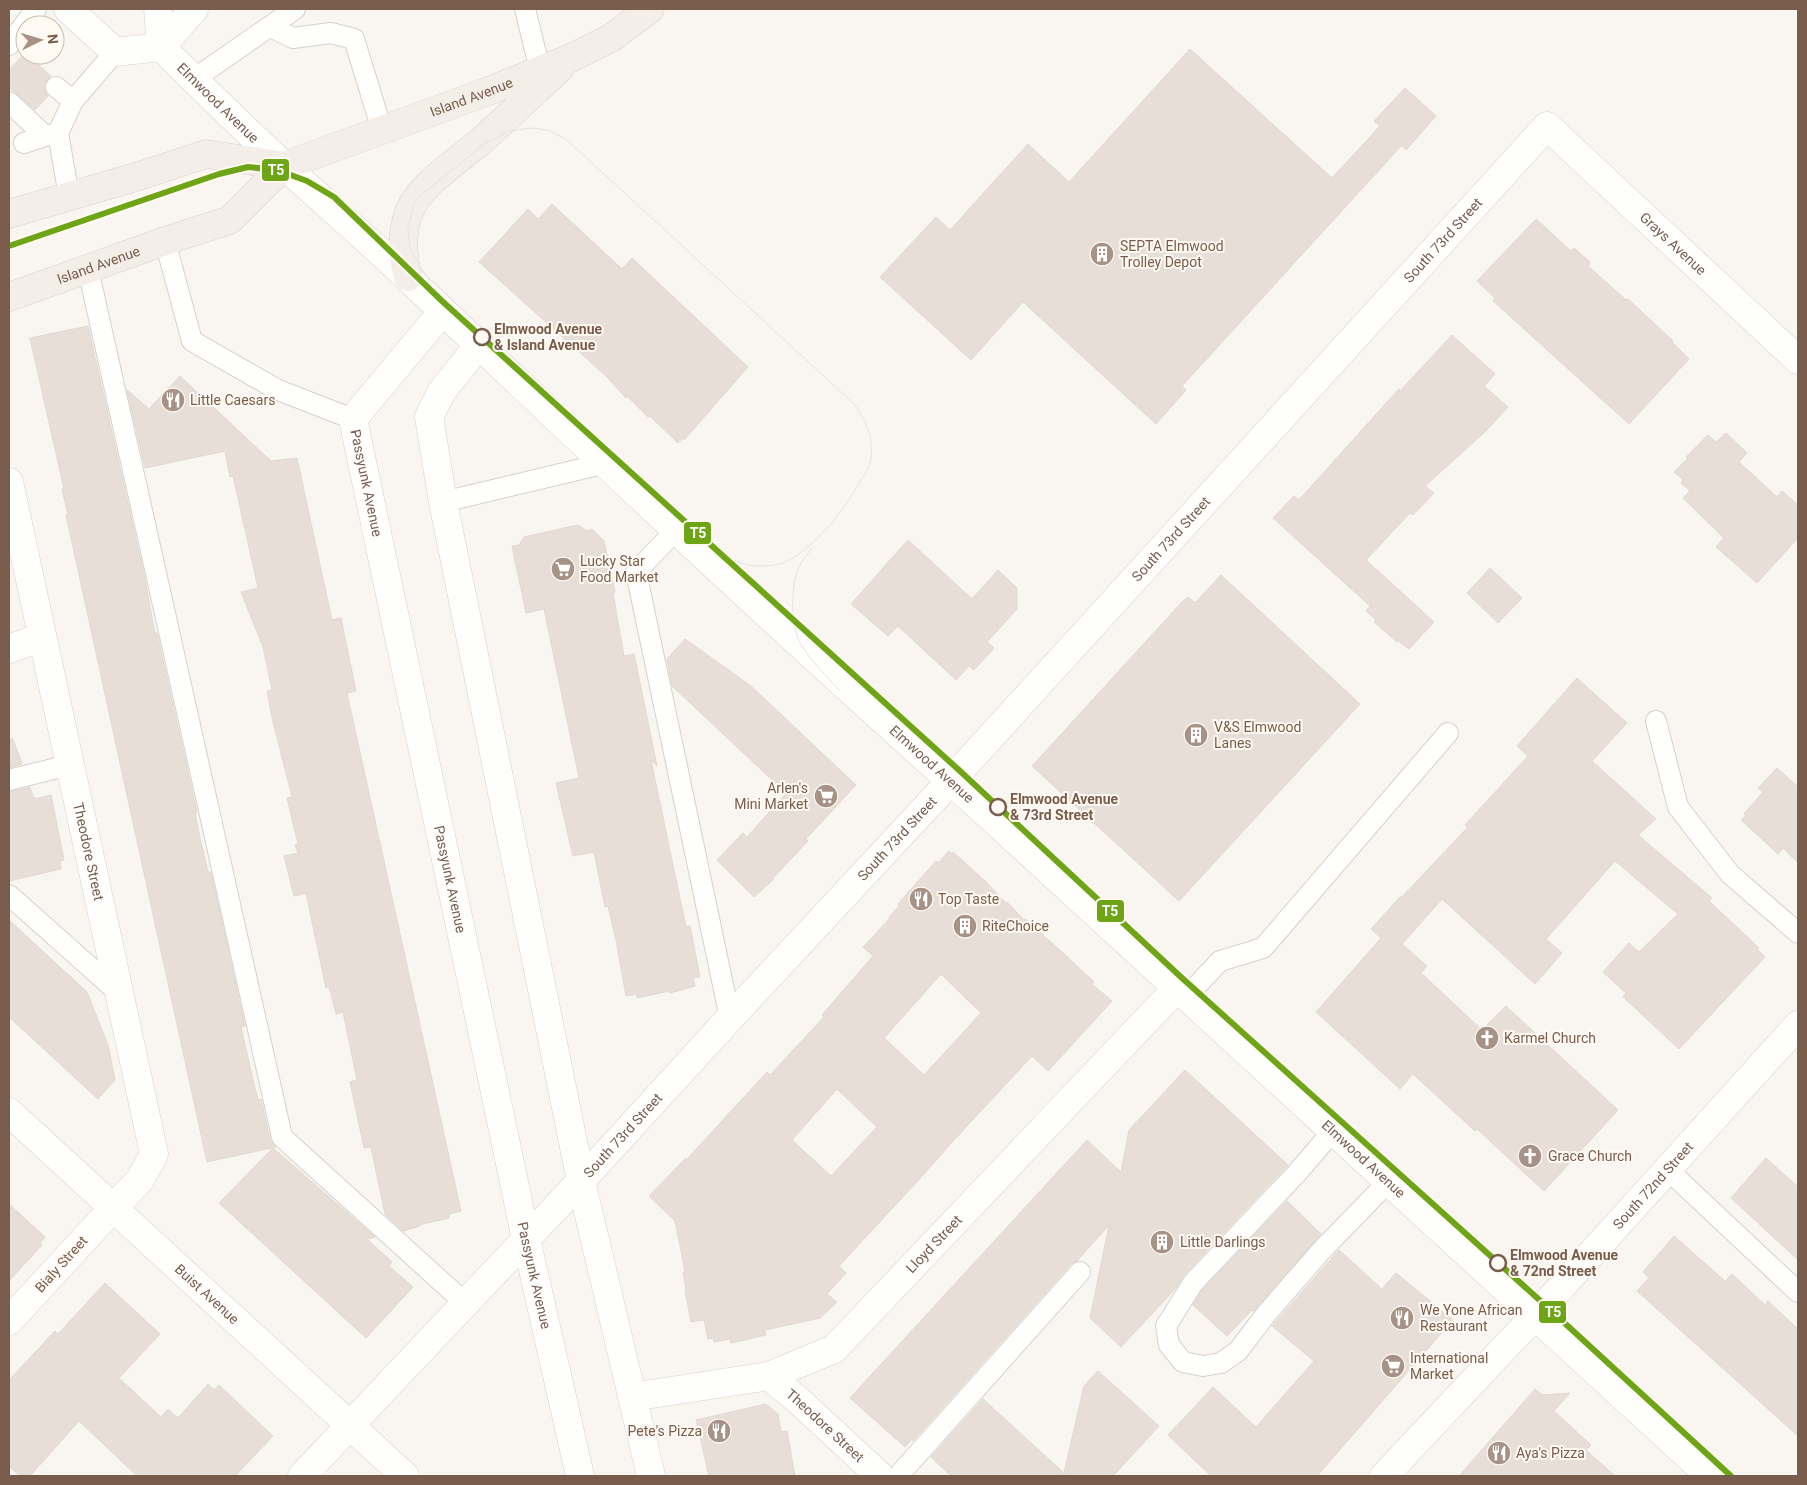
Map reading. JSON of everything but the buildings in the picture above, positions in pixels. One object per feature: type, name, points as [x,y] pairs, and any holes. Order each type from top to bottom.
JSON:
[{"type":"main road","name":"Island Avenue","points":[[9,297],[164,240],[230,220],[284,166],[571,58],[611,38],[650,9]]},
{"type":"main road","points":[[408,277],[404,264],[404,225],[415,200],[423,190],[481,141],[571,58]]},
{"type":"main road","name":"Island Avenue","points":[[9,214],[139,176],[206,154],[284,166]]},
{"type":"street","points":[[68,9],[115,52],[161,46],[194,9]]},
{"type":"street","points":[[158,9],[161,46]]},
{"type":"street","name":"Elmwood Avenue","points":[[161,46],[284,166],[408,277],[852,694],[1535,1314],[1710,1476]]},
{"type":"street","name":"Grays Avenue","points":[[1547,126],[1798,360]]},
{"type":"street","name":"South 73rd Street","points":[[302,1476],[581,1181],[950,781],[1547,126]]},
{"type":"street","name":"Passyunk Avenue","points":[[443,311],[353,419],[526,1239],[580,1476]]},
{"type":"street","points":[[479,345],[442,391],[429,417],[443,502],[581,1181],[651,1476]]},
{"type":"street","name":"Theodore Street","points":[[9,482],[12,515],[42,637],[154,1154],[140,1180],[113,1208]]},
{"type":"street","points":[[9,649],[42,637]]},
{"type":"street","name":"Lloyd Street","points":[[632,1397],[768,1376],[834,1349],[1182,993]]},
{"type":"street","name":"South 72nd Street","points":[[1384,1476],[1535,1314],[1798,1025]]},
{"type":"street","name":"Buist Avenue","points":[[9,1112],[405,1476]]},
{"type":"street","name":"Bialy Street","points":[[9,1321],[113,1208]]},
{"type":"street","name":"Theodore Street","points":[[768,1376],[799,1401],[880,1476]]},
{"type":"lane","points":[[13,50],[36,9]]},
{"type":"lane","points":[[194,79],[295,9]]},
{"type":"lane","points":[[525,9],[540,70]]},
{"type":"lane","points":[[271,27],[293,38],[331,33],[354,39],[382,130]]},
{"type":"lane","points":[[24,144],[51,134],[73,100],[115,52]]},
{"type":"lane","points":[[56,87],[73,100]]},
{"type":"lane","points":[[9,102],[51,134],[69,196]]},
{"type":"lane","points":[[164,240],[192,341],[278,390],[353,419]]},
{"type":"lane","points":[[88,269],[282,1137],[465,1304]]},
{"type":"lane","points":[[443,502],[606,463]]},
{"type":"lane","points":[[677,530],[636,572],[730,1018]]},
{"type":"lane","points":[[1656,721],[1678,806],[1730,874],[1798,933]]},
{"type":"lane","points":[[1182,993],[1220,961],[1263,948],[1448,733]]},
{"type":"lane","points":[[9,780],[69,765]]},
{"type":"lane","points":[[9,895],[119,993]]},
{"type":"lane","points":[[1333,1131],[1296,1174],[1193,1283],[1166,1326],[1169,1345],[1184,1362],[1203,1366],[1221,1363],[1238,1351],[1267,1313],[1321,1251],[1389,1181]]},
{"type":"lane","points":[[1667,1169],[1798,1292]]},
{"type":"lane","points":[[898,1476],[1080,1272]]},
{"type":"tram line","points":[[442,301],[410,250],[408,227],[415,200],[484,144],[509,131],[530,128],[548,130],[567,140],[853,403],[869,431],[871,455],[868,470],[828,528],[795,557],[775,565],[743,564],[730,558],[703,538]]},
{"type":"tram line","points":[[812,548],[800,564],[796,575],[793,596],[793,619],[798,639],[802,646],[839,690]]},
{"type":"transit line","name":"T5","points":[[9,246],[219,174],[248,167],[277,170],[307,181],[334,197],[442,301],[960,771],[1182,978],[1545,1305],[1731,1476]]},
{"type":"place","name":"SEPTA Elmwood Trolley Depot","points":[[1102,254]]},
{"type":"place","name":"Elmwood Avenue & Island Avenue","points":[[482,337]]},
{"type":"place","name":"Little Caesars","points":[[173,400]]},
{"type":"place","name":"Lucky Star Food Market","points":[[563,569]]},
{"type":"place","name":"V&S Elmwood Lanes","points":[[1196,735]]},
{"type":"place","name":"Arlen's Mini Market","points":[[826,796]]},
{"type":"place","name":"Elmwood Avenue & 73rd Street","points":[[998,807]]},
{"type":"place","name":"Top Taste","points":[[921,899]]},
{"type":"place","name":"RiteChoice","points":[[965,926]]},
{"type":"place","name":"Karmel Church","points":[[1487,1038]]},
{"type":"place","name":"Grace Church","points":[[1530,1156]]},
{"type":"place","name":"Little Darlings","points":[[1162,1242]]},
{"type":"place","name":"Elmwood Avenue & 72nd Street","points":[[1498,1263]]},
{"type":"place","name":"We Yone African Restaurant","points":[[1402,1318]]},
{"type":"place","name":"International Market","points":[[1393,1366]]},
{"type":"place","name":"Pete's Pizza","points":[[719,1431]]},
{"type":"place","name":"Aya's Pizza","points":[[1499,1453]]}]
